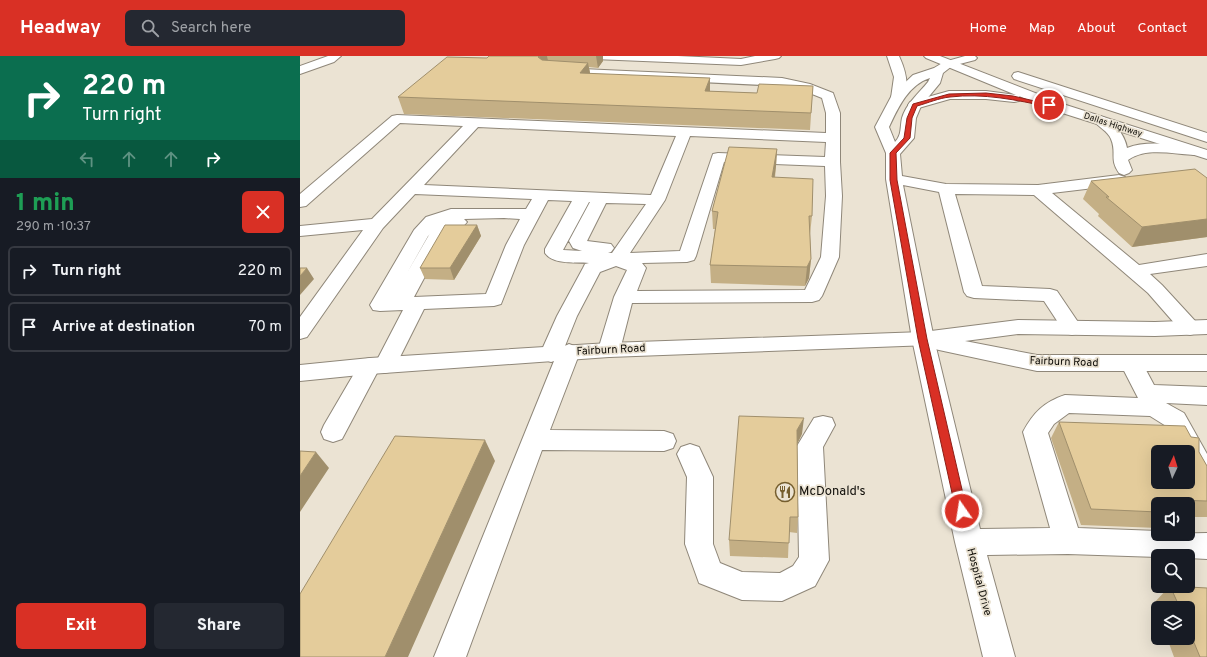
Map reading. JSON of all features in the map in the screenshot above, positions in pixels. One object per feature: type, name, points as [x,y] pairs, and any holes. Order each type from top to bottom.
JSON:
[{"type":"main road","points":[[300,70],[330,60],[335,56]]},
{"type":"main road","points":[[594,56],[741,62],[775,56]]},
{"type":"main road","name":"Dallas Highway","points":[[930,56],[943,68],[1201,153]]},
{"type":"main road","points":[[892,57],[899,66],[901,76],[897,98]]},
{"type":"main road","points":[[969,57],[986,63]]},
{"type":"main road","name":"Hospital Drive","points":[[969,57],[917,78],[897,98],[882,126],[893,153],[894,180],[923,339],[969,542],[999,657]]},
{"type":"main road","points":[[893,153],[907,138],[909,118],[915,105],[934,83],[943,68]]},
{"type":"main road","points":[[549,71],[782,82],[806,87],[828,96],[833,113],[832,162],[834,196],[830,257],[812,296],[624,297]]},
{"type":"main road","name":"Dallas Highway","points":[[1007,72],[1207,138]]},
{"type":"main road","points":[[915,105],[949,95],[986,95],[1013,98],[1061,108]]},
{"type":"main road","points":[[300,202],[397,119],[833,138]]},
{"type":"main road","points":[[894,180],[946,189],[1038,190],[1136,178],[1122,168],[1119,160],[1119,141],[1114,133],[1100,120]]},
{"type":"main road","points":[[300,332],[377,224],[475,122]]},
{"type":"main road","points":[[450,657],[534,440],[560,353],[567,316],[592,268],[620,255],[657,200],[685,132]]},
{"type":"main road","points":[[583,197],[554,249],[554,253],[557,255],[687,256],[724,134]]},
{"type":"main road","points":[[1119,160],[1135,150],[1163,149],[1201,153]]},
{"type":"main road","points":[[718,157],[832,162]]},
{"type":"main road","points":[[411,189],[657,200]]},
{"type":"main road","points":[[946,189],[974,292],[1050,295],[1072,328]]},
{"type":"main road","points":[[1038,190],[1199,327]]},
{"type":"main road","points":[[531,214],[451,214],[432,221],[420,234],[380,305],[494,300],[515,245],[543,195]]},
{"type":"main road","points":[[601,197],[578,241],[579,244],[620,255],[637,268],[624,297],[609,350]]},
{"type":"main road","points":[[333,432],[378,366],[438,235],[445,228],[456,222],[481,221],[505,224],[511,231],[515,245]]},
{"type":"main road","points":[[300,231],[377,224]]},
{"type":"main road","points":[[1135,271],[1207,260]]},
{"type":"main road","name":"Fairburn Road","points":[[300,373],[609,350],[923,339],[1018,327],[1155,329],[1199,327]]},
{"type":"main road","name":"Fairburn Road","points":[[923,339],[1037,363],[1131,363],[1206,366]]},
{"type":"main road","points":[[1131,363],[1151,400],[1175,420],[1207,478]]},
{"type":"main road","points":[[1068,541],[1035,432],[1045,417],[1065,404],[1207,396]]},
{"type":"main road","points":[[690,454],[700,477],[699,544],[709,573],[742,586],[782,586],[804,576],[814,560],[810,446],[823,425]]},
{"type":"main road","points":[[534,440],[664,440]]},
{"type":"main road","points":[[969,542],[1068,541],[1207,546]]},
{"type":"building","points":[[489,56],[539,56],[538,57],[542,60],[588,63],[580,73],[710,78],[705,91],[757,93],[759,84],[813,86],[811,113],[398,97],[447,57],[487,58]]},
{"type":"building","points":[[729,147],[777,149],[772,177],[813,179],[812,216],[809,216],[811,259],[807,267],[710,265],[718,212],[712,211]]},
{"type":"building","points":[[1195,169],[1207,178],[1207,219],[1142,227],[1106,197],[1109,197],[1091,181]]},
{"type":"building","points":[[445,225],[477,225],[450,268],[420,268]]},
{"type":"building","points":[[300,268],[307,268],[300,276]]},
{"type":"building","points":[[739,416],[804,418],[797,430],[798,517],[790,517],[789,543],[729,540]]},
{"type":"building","points":[[1059,422],[1185,426],[1191,437],[1199,438],[1199,452],[1207,466],[1207,501],[1195,501],[1195,497],[1151,497],[1151,512],[1091,509]]},
{"type":"building","points":[[395,436],[485,440],[385,657],[300,657],[300,594]]},
{"type":"building","points":[[300,451],[316,452],[300,476]]},
{"type":"building","points":[[1195,587],[1207,588],[1207,657],[1200,657],[1195,645],[1195,601],[1177,601],[1173,593],[1195,593]]},
{"type":"place","name":"McDonald's","points":[[785,492]]},
{"type":"route","points":[[962,511],[923,339],[894,180],[893,153],[907,138],[909,118],[915,105],[949,95],[986,95],[1013,98],[1049,105]]}]
